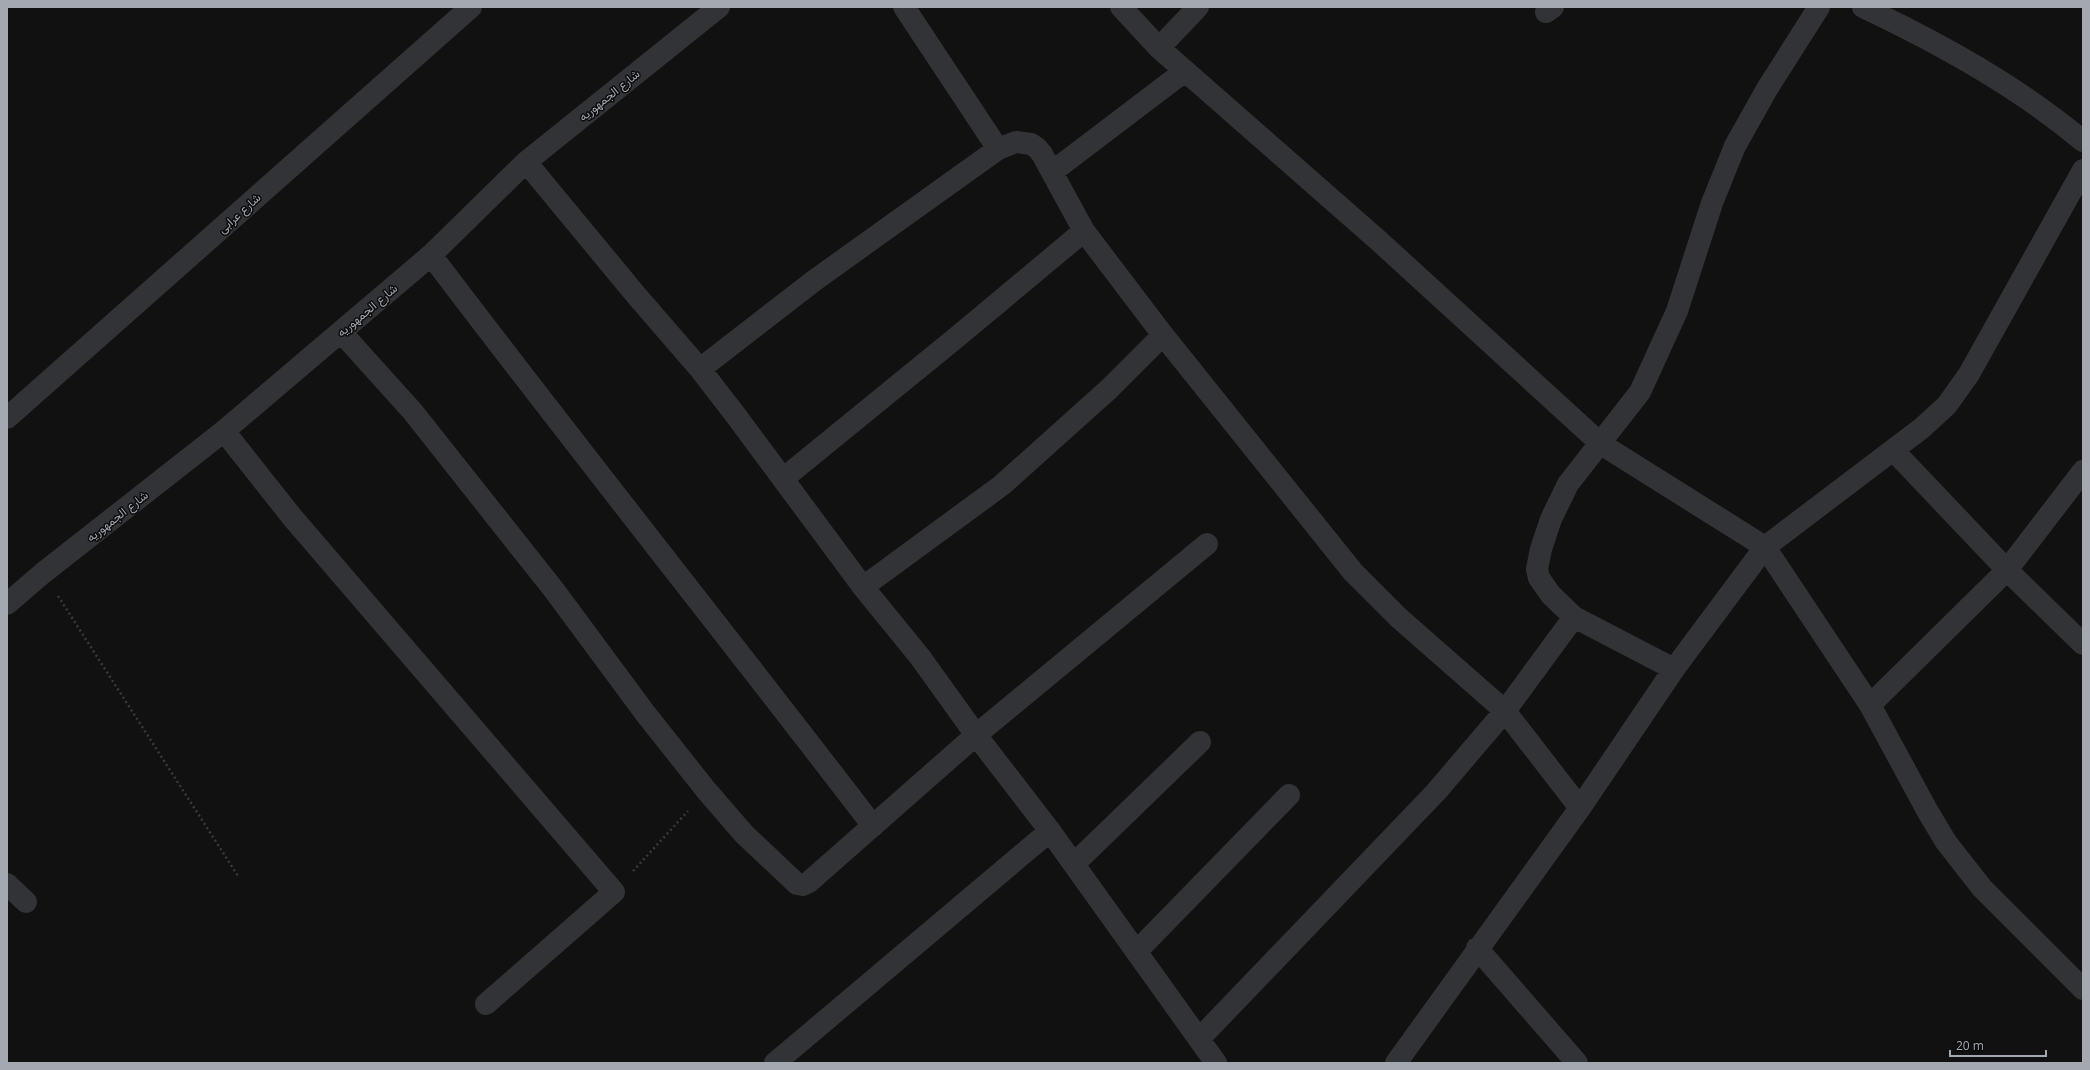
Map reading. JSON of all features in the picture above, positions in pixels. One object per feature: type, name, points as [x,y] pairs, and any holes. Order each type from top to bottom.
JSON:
[{"type":"street","name":"شارع عرابى","points":[[7,418],[471,7]]},
{"type":"street","name":"شارع الجمهوريه","points":[[7,604],[43,573],[224,431],[431,255],[526,162],[719,7]]},
{"type":"street","points":[[904,7],[998,149]]},
{"type":"street","points":[[1121,7],[1159,48],[1379,241],[1601,444],[1764,547],[1870,705],[1928,812],[1950,847],[1982,888],[2083,990]]},
{"type":"street","points":[[1159,48],[1198,7]]},
{"type":"street","points":[[1674,669],[1574,617],[1545,588],[1539,578],[1537,569],[1551,519],[1568,484],[1601,444],[1640,392],[1654,362],[1676,311],[1712,203],[1734,146],[1767,89],[1819,7]]},
{"type":"street","points":[[1863,7],[1899,24],[1982,70],[2057,120],[2083,141]]},
{"type":"street","points":[[1052,172],[1185,71]]},
{"type":"street","points":[[700,369],[815,280],[998,149],[1016,142],[1031,144],[1042,154],[1084,231],[1163,335],[1353,572],[1399,618],[1505,711],[1580,808]]},
{"type":"street","points":[[526,162],[636,295],[700,369],[784,478],[863,587],[920,657],[976,735],[1050,831],[1200,1038],[1216,1063]]},
{"type":"street","points":[[1396,1063],[1477,948],[1580,808],[1674,669],[1764,547],[1922,428],[1947,405],[1969,374],[2083,170]]},
{"type":"street","points":[[784,478],[1084,231]]},
{"type":"street","points":[[431,255],[508,357],[623,502],[873,826]]},
{"type":"street","points":[[341,332],[413,412],[554,590],[645,713],[706,790],[744,834],[797,884],[803,885],[809,882],[976,735],[1207,544]]},
{"type":"street","points":[[863,587],[1002,485],[1109,389],[1163,335]]},
{"type":"street","points":[[224,431],[292,517],[614,892],[486,1004]]},
{"type":"street","points":[[1893,450],[2008,570],[2083,644]]},
{"type":"street","points":[[1870,705],[2008,570],[2083,471]]},
{"type":"street","points":[[1200,1038],[1436,792],[1505,711],[1574,617]]},
{"type":"street","points":[[1074,864],[1200,742]]},
{"type":"street","points":[[1137,951],[1290,795]]},
{"type":"street","points":[[775,1063],[1050,831]]},
{"type":"street","points":[[7,884],[26,902]]},
{"type":"street","points":[[1477,948],[1577,1063]]},
{"type":"path","points":[[43,573],[238,876]]},
{"type":"path","points":[[614,892],[706,790]]}]
